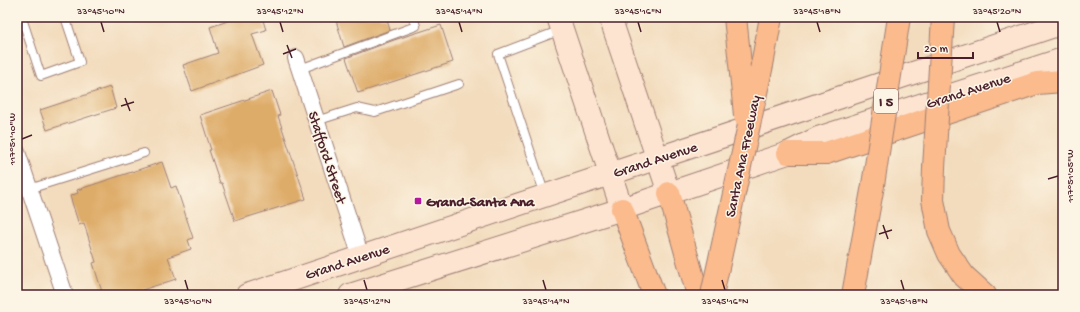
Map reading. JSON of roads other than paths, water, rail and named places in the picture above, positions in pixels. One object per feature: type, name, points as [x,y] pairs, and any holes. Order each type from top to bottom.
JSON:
[{"type":"highway","points":[[736,17],[747,136]]},
{"type":"highway","name":"Santa Ana Freeway","points":[[712,295],[762,65],[770,17]]},
{"type":"highway","name":"I 5","points":[[853,295],[873,185],[898,17]]},
{"type":"highway","points":[[944,17],[933,200],[939,231],[949,254],[964,276],[986,295]]},
{"type":"highway","points":[[788,153],[826,153],[1037,83],[1063,80]]},
{"type":"highway","points":[[669,193],[698,295]]},
{"type":"highway","points":[[622,209],[654,295]]},
{"type":"main road","points":[[610,17],[669,193]]},
{"type":"main road","name":"Grand Avenue","points":[[247,295],[1063,22]]},
{"type":"main road","points":[[560,23],[622,209]]},
{"type":"main road","name":"Grand Avenue","points":[[350,295],[395,285],[788,153],[818,138],[1063,59]]},
{"type":"street","name":"Stafford Street","points":[[298,64],[361,256]]},
{"type":"street","points":[[17,152],[65,295]]},
{"type":"lane","points":[[21,18],[41,76],[80,62],[65,17]]},
{"type":"lane","points":[[298,64],[416,26],[413,17]]},
{"type":"lane","points":[[545,195],[498,54],[560,23]]},
{"type":"lane","points":[[316,121],[357,108],[375,112],[459,84]]},
{"type":"lane","points":[[30,189],[144,153]]},
{"type":"place","name":"Grand-Santa Ana","points":[[418,201]]}]
